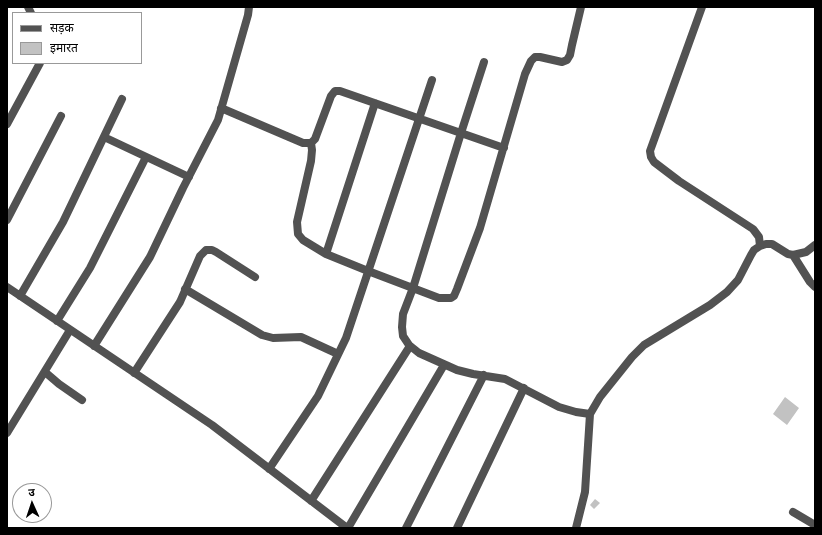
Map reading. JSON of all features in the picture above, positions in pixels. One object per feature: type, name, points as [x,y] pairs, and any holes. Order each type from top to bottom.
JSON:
[{"type":"street","points":[[94,346],[150,257],[218,120],[249,7]]},
{"type":"street","points":[[310,143],[312,156],[297,222],[298,234],[310,245],[326,254],[439,298],[451,298],[454,296],[480,228],[525,74],[531,61],[535,57],[562,62],[567,60],[570,55],[581,7]]},
{"type":"street","points":[[702,7],[650,151],[651,157],[654,162],[679,181],[753,230],[759,237],[760,246]]},
{"type":"street","points":[[484,62],[413,288],[403,314],[403,336],[410,346],[419,353],[457,370],[505,379],[563,408],[590,414]]},
{"type":"street","points":[[7,124],[39,64]]},
{"type":"street","points":[[269,469],[318,396],[346,338],[432,80]]},
{"type":"street","points":[[221,108],[304,143],[310,143],[316,139],[331,96],[335,91],[340,90],[504,148]]},
{"type":"street","points":[[20,296],[63,222],[122,99]]},
{"type":"street","points":[[326,254],[375,103]]},
{"type":"street","points":[[7,220],[61,116]]},
{"type":"street","points":[[104,137],[189,177]]},
{"type":"street","points":[[57,321],[90,268],[146,157]]},
{"type":"street","points":[[576,528],[585,492],[590,414],[600,397],[632,357],[644,345],[710,305],[727,292],[738,280],[751,255],[760,246],[772,244],[788,254],[793,255],[806,252],[815,245]]},
{"type":"street","points":[[134,373],[180,302],[200,256],[206,250],[216,252],[255,277]]},
{"type":"street","points":[[793,255],[810,282],[815,287]]},
{"type":"street","points":[[7,287],[212,425],[343,527],[444,364]]},
{"type":"street","points":[[185,289],[262,335],[273,338],[301,337],[338,354]]},
{"type":"street","points":[[7,433],[70,330]]},
{"type":"street","points":[[311,501],[410,346]]},
{"type":"street","points":[[45,372],[82,400]]},
{"type":"street","points":[[406,528],[484,375]]},
{"type":"street","points":[[457,528],[524,388]]},
{"type":"street","points":[[793,512],[815,526]]},
{"type":"building","points":[[785,397],[799,408],[787,425],[773,414]]},
{"type":"building","points":[[595,499],[600,503],[594,509],[590,505]]}]
